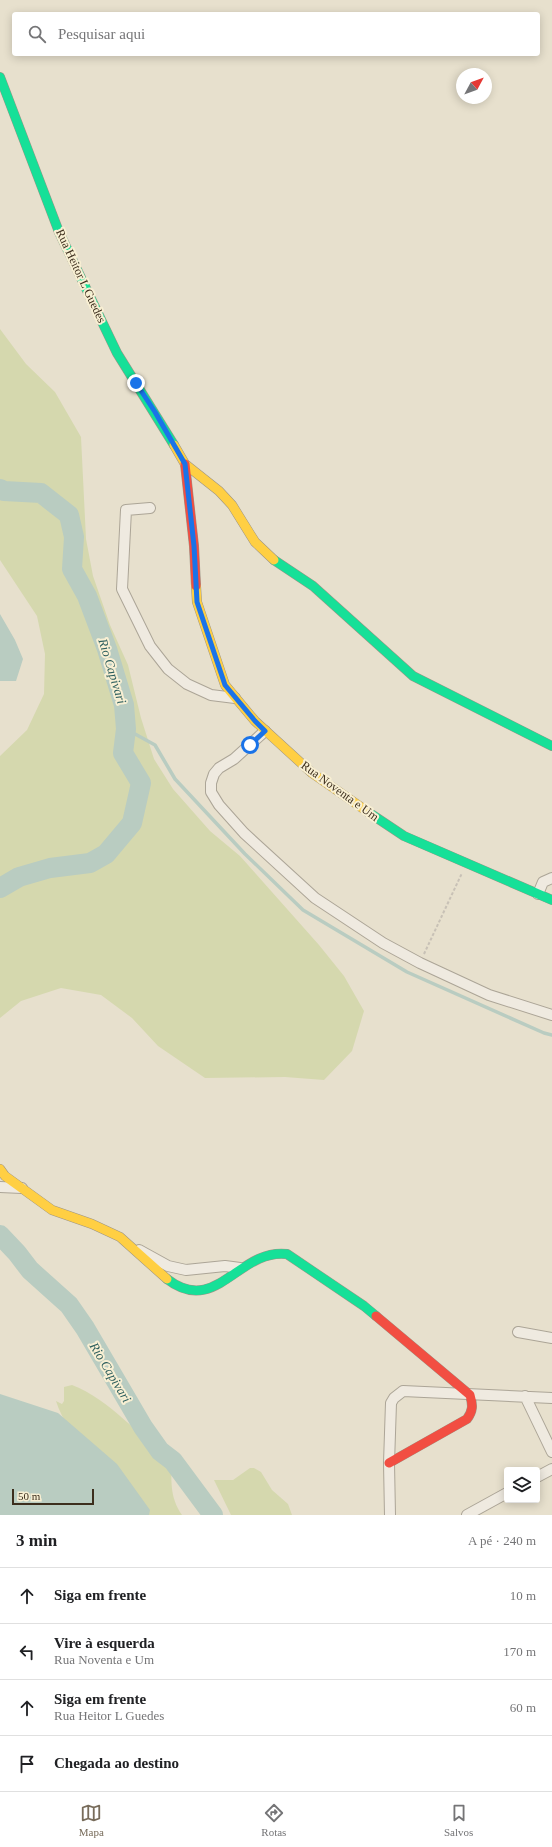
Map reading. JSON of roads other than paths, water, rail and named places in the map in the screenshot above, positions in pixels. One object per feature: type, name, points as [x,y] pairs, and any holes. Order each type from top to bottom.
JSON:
[{"type":"street","name":"Rua Heitor L Guedes","points":[[0,77],[59,232],[117,352],[155,412],[185,464]]},
{"type":"street","name":"Rua Noventa e Um","points":[[185,464],[194,546],[197,602],[225,685],[235,698],[265,731],[312,773],[404,836],[552,900]]},
{"type":"street","points":[[185,464],[219,491],[232,505],[255,542],[271,558],[288,571],[313,586],[378,647],[413,676],[552,746]]},
{"type":"street","points":[[150,508],[126,510],[122,589],[150,646],[168,669],[187,684],[211,695],[235,698]]},
{"type":"street","points":[[265,731],[234,759],[219,768],[214,774],[211,783],[211,792],[219,805],[265,852],[315,898],[383,943],[420,963],[489,995],[552,1015]]},
{"type":"street","points":[[538,894],[543,882],[552,878]]},
{"type":"street","points":[[0,1169],[5,1176],[52,1210],[98,1225],[131,1246],[154,1256],[168,1266],[186,1270],[225,1266],[240,1268]]},
{"type":"street","points":[[0,1187],[22,1188]]},
{"type":"street","points":[[131,1246],[169,1282],[184,1289],[202,1291],[220,1283],[240,1268],[272,1252],[279,1251],[287,1254],[364,1306],[470,1395],[474,1406],[467,1419],[389,1463]]},
{"type":"street","points":[[518,1332],[552,1338]]},
{"type":"street","points":[[390,1515],[389,1463],[391,1404],[398,1394],[403,1392],[552,1398]]},
{"type":"street","points":[[525,1396],[552,1452]]},
{"type":"street","points":[[540,1475],[552,1469]]},
{"type":"street","points":[[467,1515],[504,1495]]},
{"type":"waterway","name":"Rio Capivari","points":[[0,489],[4,491],[41,493],[69,515],[74,537],[72,569],[87,596],[107,649],[124,705],[126,729],[123,753],[141,783],[132,823],[106,854],[90,863],[50,868],[19,877],[0,888]]},
{"type":"waterway","points":[[126,729],[155,745],[175,779],[245,854],[303,910],[407,972],[544,1033],[552,1035]]},
{"type":"waterway","name":"Rio Capivari","points":[[0,1235],[30,1270],[69,1305],[85,1328],[143,1427],[160,1451],[173,1461],[213,1515]]}]
